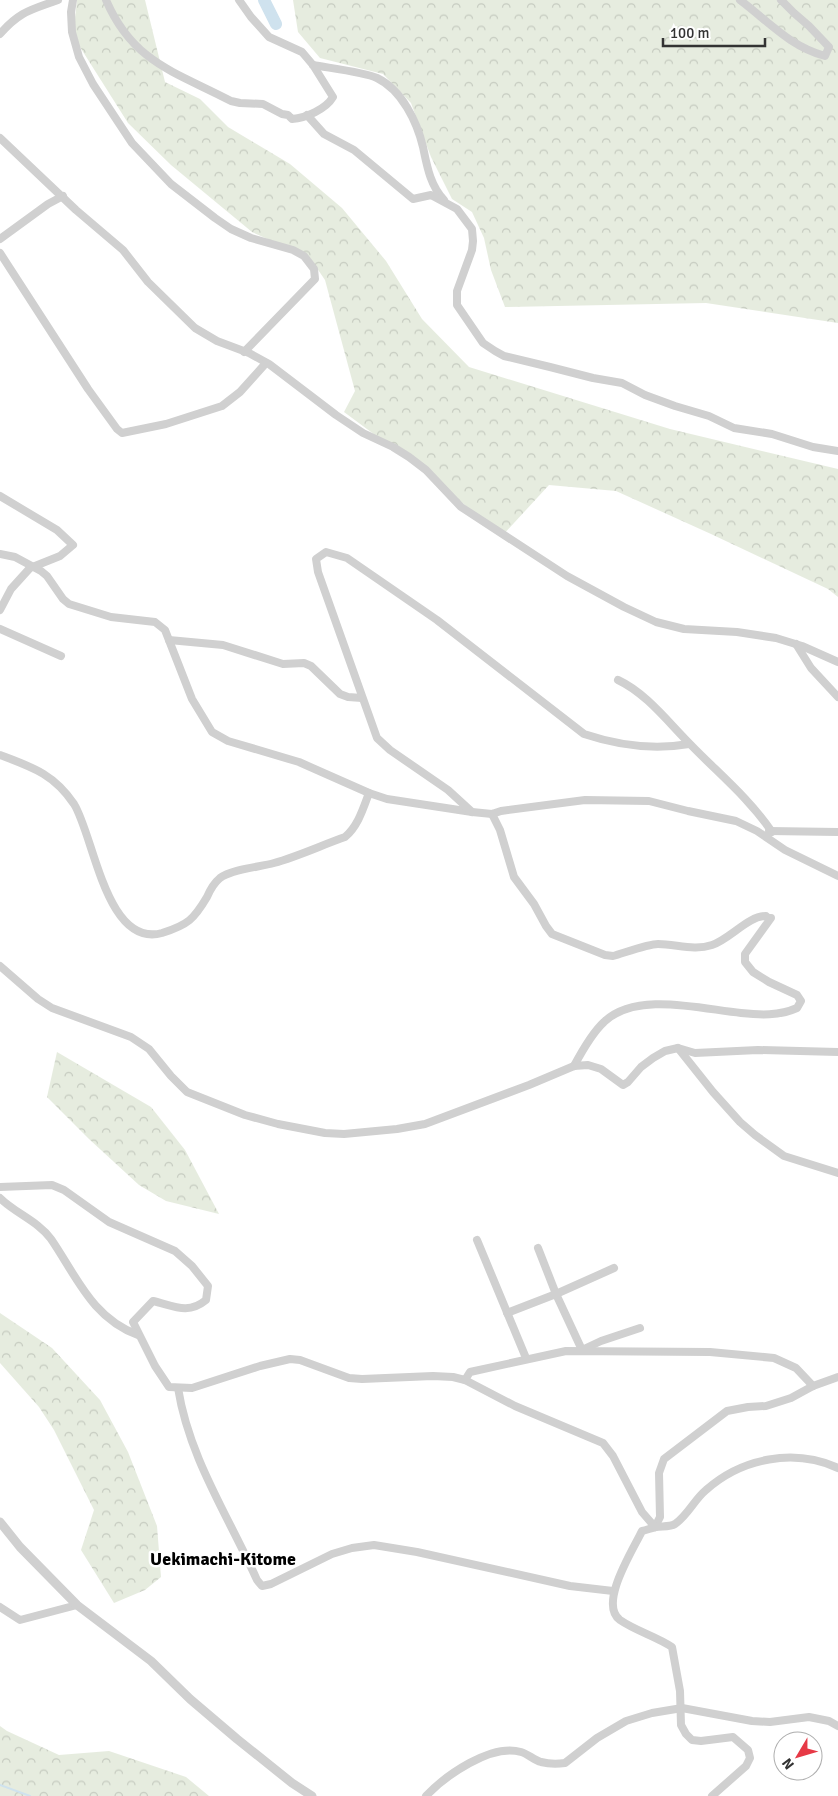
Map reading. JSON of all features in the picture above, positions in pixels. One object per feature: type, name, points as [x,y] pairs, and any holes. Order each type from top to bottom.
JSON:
[{"type":"street","points":[[0,34],[20,14],[58,0]]},
{"type":"street","points":[[73,0],[71,12],[72,32],[79,57],[93,84],[132,143],[171,184],[215,218],[231,229],[251,238],[292,250],[304,256],[314,269],[316,279],[244,352]]},
{"type":"street","points":[[106,0],[126,36],[168,71],[231,101],[263,104],[277,112],[288,115],[292,119],[308,115],[323,108],[333,97],[313,65],[302,52],[269,37],[239,0]]},
{"type":"street","points":[[740,0],[776,31],[810,52],[824,56],[829,47],[782,0]]},
{"type":"street","points":[[313,65],[376,78],[389,87],[406,105],[412,116],[432,183],[447,204]]},
{"type":"street","points":[[308,115],[324,134],[354,150],[413,199],[431,195],[457,209],[463,216],[472,229],[474,240],[466,269],[457,291],[457,305],[483,344],[504,356],[593,378],[622,383],[645,395],[709,416],[734,428],[772,434],[813,447],[838,451]]},
{"type":"street","points":[[0,138],[76,210],[123,250],[148,282],[195,328],[217,341],[266,362],[363,433],[393,447],[415,461],[462,507],[567,576],[624,607],[674,628],[737,632],[776,638],[796,644],[838,662]]},
{"type":"street","points":[[0,239],[48,204],[63,196]]},
{"type":"street","points":[[0,253],[88,389],[122,433],[166,424],[222,406],[240,392],[266,362]]},
{"type":"street","points":[[0,496],[57,530],[73,545],[60,556],[33,566],[11,589],[0,610]]},
{"type":"street","points":[[472,812],[448,790],[390,750],[378,738],[318,572],[316,559],[326,552],[347,558],[429,614],[584,734],[600,739],[636,745],[669,747],[689,744]]},
{"type":"street","points":[[0,554],[14,557],[33,566],[47,576],[63,599],[69,604],[111,617],[155,622],[164,630],[192,699],[212,732],[228,741],[299,762],[369,794],[394,801],[492,814],[501,811],[585,800],[649,801],[736,821],[757,831],[785,850],[838,876]]},
{"type":"street","points":[[0,630],[61,656]]},
{"type":"street","points":[[169,640],[223,645],[282,664],[304,663],[311,666],[340,694],[348,697],[362,698]]},
{"type":"street","points":[[796,644],[811,668],[838,697]]},
{"type":"street","points":[[618,680],[647,701],[731,784],[763,818],[772,832]]},
{"type":"street","points":[[0,755],[34,767],[60,787],[80,815],[109,896],[122,918],[132,928],[146,935],[163,932],[187,923],[196,915],[220,878],[228,874],[275,863],[346,837],[351,832],[369,794]]},
{"type":"street","points":[[492,814],[500,830],[514,877],[534,904],[552,934],[612,956],[655,944],[701,948],[714,944],[746,924],[766,916],[771,918],[745,954],[745,962],[753,972],[797,995],[800,1001],[797,1008],[787,1013],[760,1015],[671,1005],[629,1007],[615,1013],[603,1022],[574,1066]]},
{"type":"street","points":[[757,831],[838,832]]},
{"type":"street","points":[[0,966],[38,999],[52,1008],[131,1037],[149,1049],[187,1092],[245,1115],[278,1124],[325,1133],[344,1134],[397,1129],[425,1124],[574,1066],[588,1065],[601,1070],[623,1085],[628,1082],[641,1066],[666,1051],[678,1048],[695,1054],[766,1050],[838,1052]]},
{"type":"street","points":[[678,1048],[713,1092],[740,1122],[755,1135],[784,1156],[838,1174]]},
{"type":"street","points":[[0,1187],[52,1185],[64,1190],[109,1222],[174,1251],[192,1266],[208,1286],[206,1300],[195,1308],[189,1309],[153,1301],[132,1322],[154,1366],[170,1387],[192,1388],[260,1366],[290,1359],[300,1360],[349,1378],[433,1376],[465,1380],[514,1406],[603,1443],[613,1456],[642,1512],[656,1527]]},
{"type":"street","points":[[0,1198],[40,1227],[51,1239],[92,1303],[122,1329],[138,1335]]},
{"type":"street","points":[[477,1240],[526,1358]]},
{"type":"street","points":[[538,1248],[556,1294],[582,1350]]},
{"type":"street","points":[[506,1313],[556,1294],[614,1268]]},
{"type":"street","points":[[582,1350],[601,1341],[640,1328]]},
{"type":"street","points":[[465,1380],[470,1372],[526,1358],[566,1351],[710,1352],[765,1356],[792,1364],[813,1386]]},
{"type":"street","points":[[656,1527],[660,1517],[659,1473],[664,1459],[727,1411],[766,1406],[791,1398],[813,1386],[838,1377]]},
{"type":"street","points":[[178,1388],[182,1409],[197,1457],[257,1580],[262,1586],[271,1584],[332,1554],[352,1548],[374,1545],[417,1552],[570,1586],[613,1591]]},
{"type":"street","points":[[712,1796],[746,1766],[750,1758],[748,1750],[733,1737],[701,1741],[692,1740],[686,1734],[681,1725],[680,1713],[682,1708],[672,1647],[617,1618],[612,1610],[613,1591],[642,1531],[673,1525],[687,1513],[706,1490],[731,1473],[747,1465],[770,1459],[800,1457],[820,1461],[838,1468]]},
{"type":"street","points":[[0,1522],[20,1547],[77,1605],[151,1661],[237,1739],[292,1783],[312,1796]]},
{"type":"street","points":[[0,1607],[20,1620],[77,1605]]},
{"type":"street","points":[[426,1796],[442,1781],[463,1767],[497,1751],[520,1751],[541,1762],[565,1763],[597,1738],[626,1721],[652,1713],[682,1708],[752,1721],[770,1722],[809,1717],[829,1720],[838,1726]]},
{"type":"green space","points":[[77,0],[145,0],[165,82],[200,99],[228,127],[290,164],[342,208],[386,261],[422,319],[469,367],[670,429],[838,469],[838,597],[828,589],[616,491],[549,485],[502,536],[429,475],[344,412],[355,391],[325,280],[310,258],[252,232],[171,165],[128,123],[73,36]]},
{"type":"green space","points":[[293,0],[838,0],[838,323],[706,303],[505,307],[491,270],[484,238],[472,212],[452,199],[431,157],[411,103],[383,74],[320,58],[298,32]]},
{"type":"green space","points":[[57,1052],[151,1107],[185,1150],[219,1214],[166,1201],[139,1185],[47,1097]]},
{"type":"green space","points":[[0,1313],[52,1348],[100,1400],[128,1452],[157,1526],[161,1577],[145,1590],[114,1603],[81,1550],[94,1510],[54,1430],[39,1407],[0,1363]]},
{"type":"green space","points":[[0,1726],[59,1755],[109,1751],[186,1777],[209,1796],[0,1796]]},
{"type":"waterway","points":[[264,0],[276,24]]},
{"type":"waterway","points":[[0,1785],[30,1796]]},
{"type":"district","name":"Uekimachi-Kitome","points":[[223,1559]]}]
